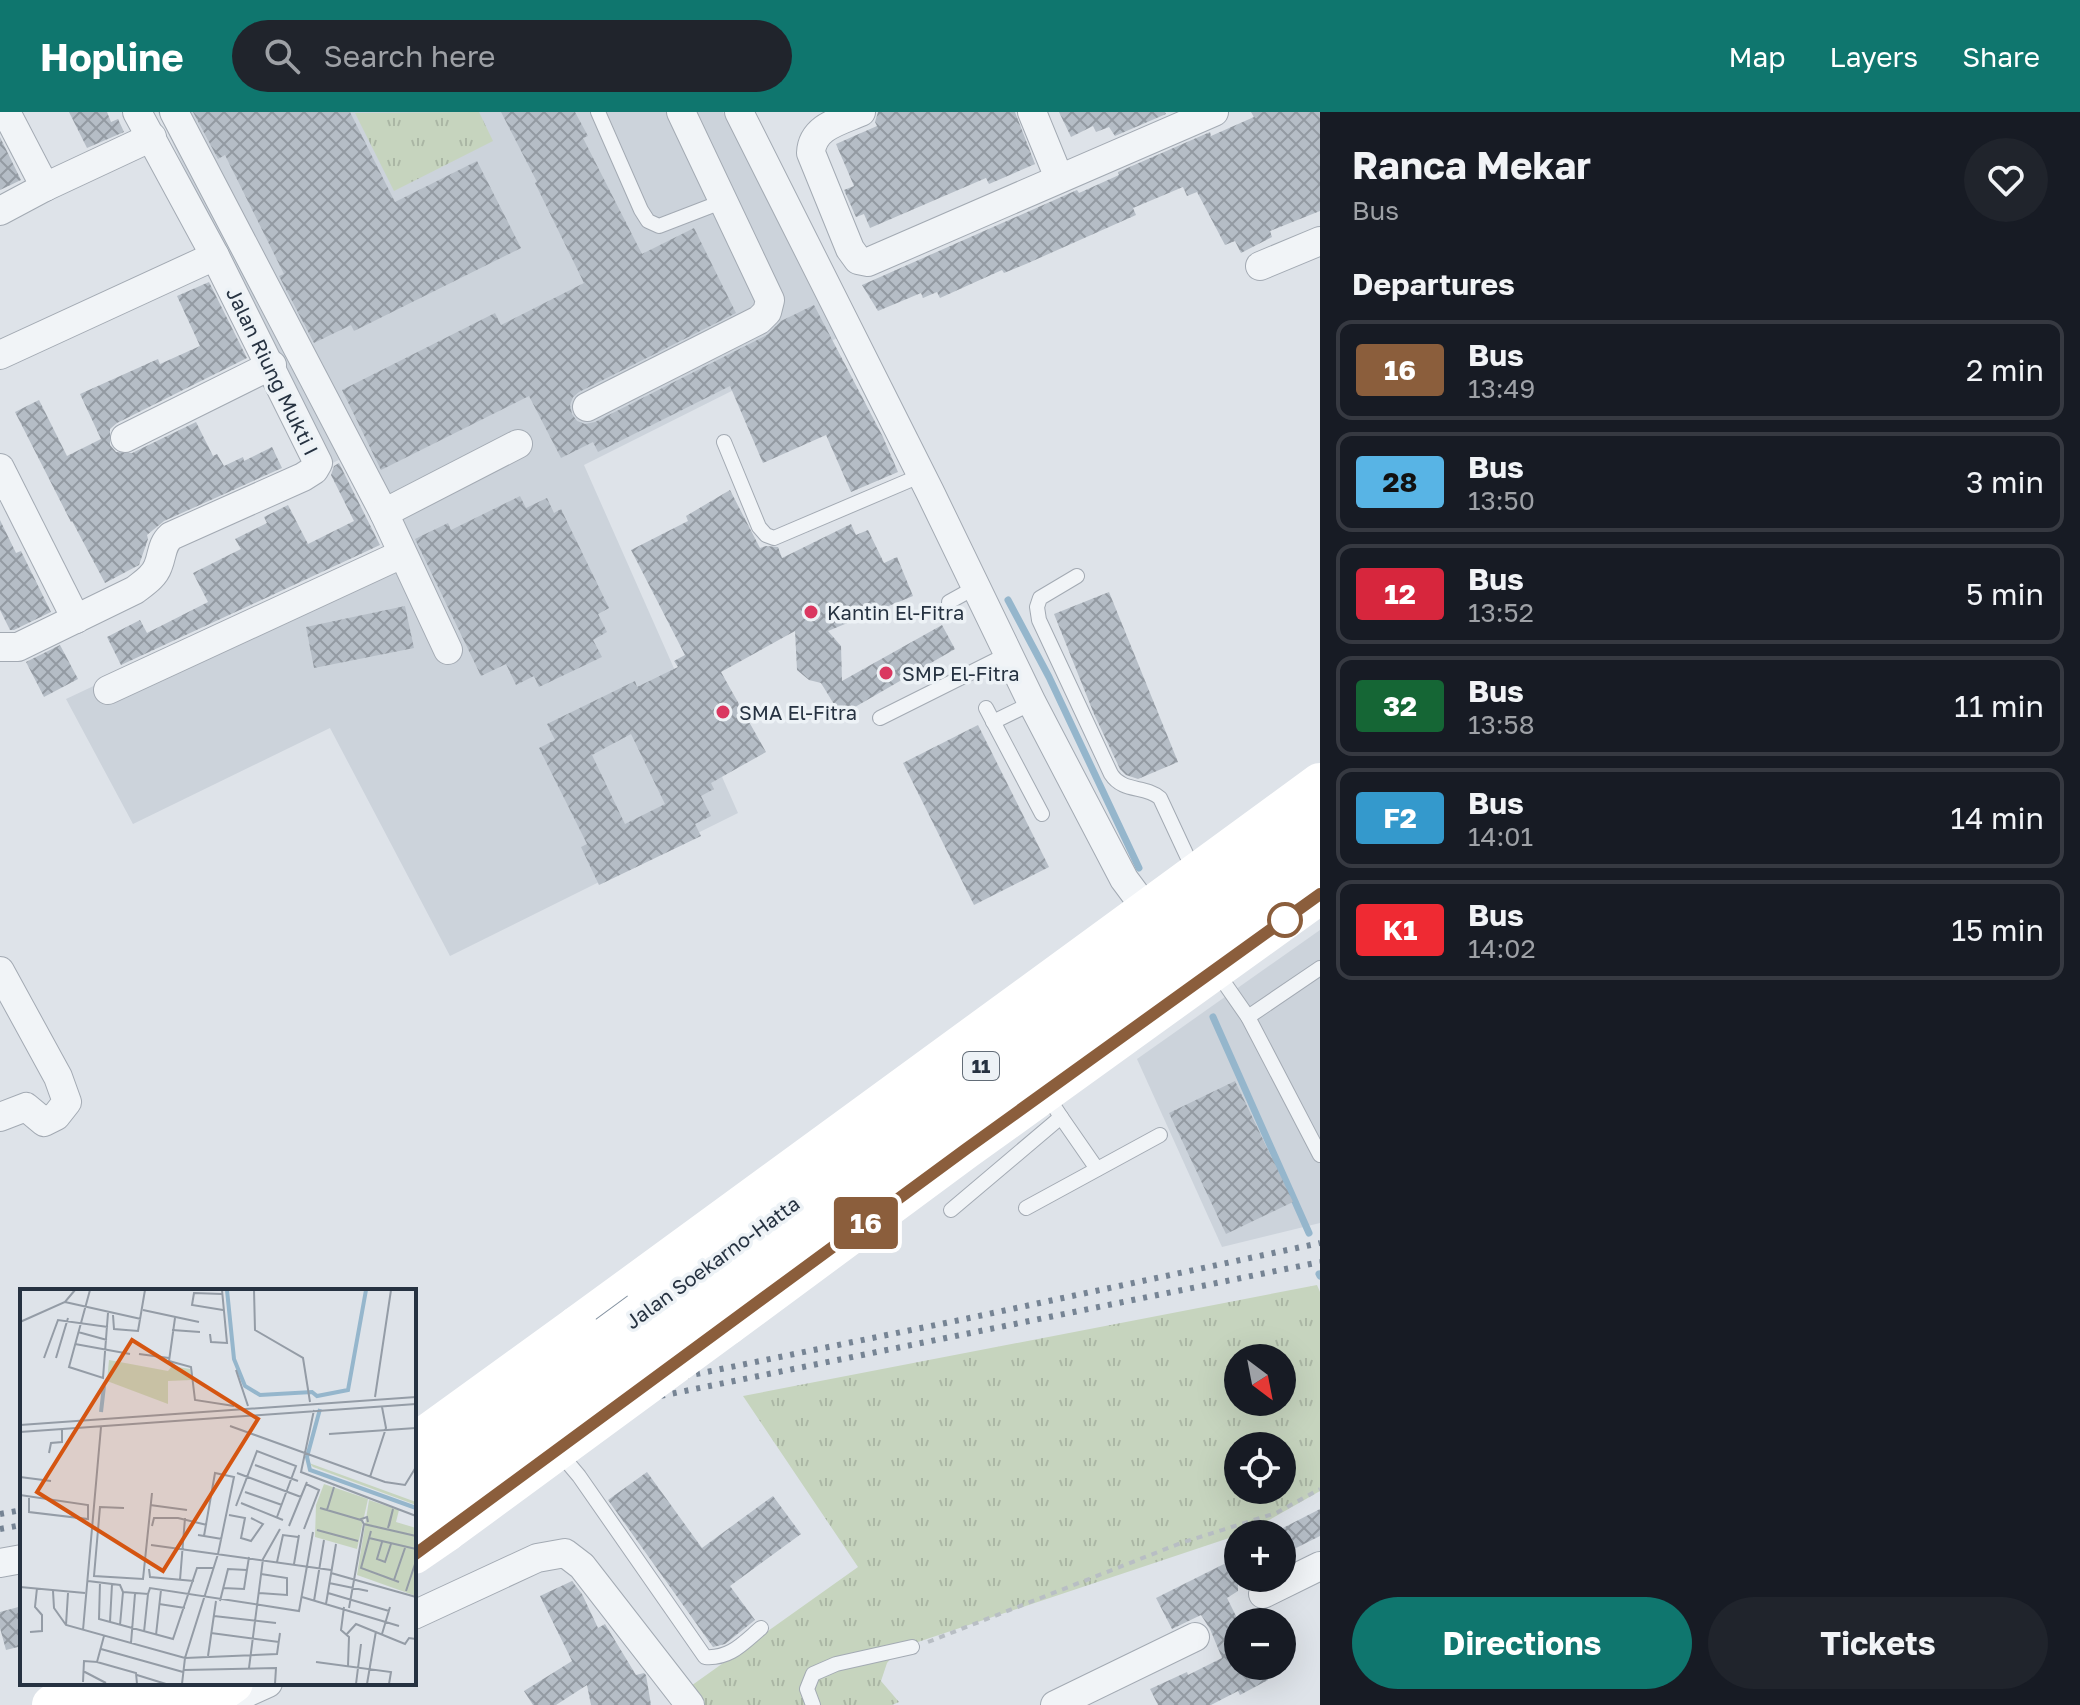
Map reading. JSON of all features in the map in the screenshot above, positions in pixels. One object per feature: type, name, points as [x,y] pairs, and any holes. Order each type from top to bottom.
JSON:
[{"type":"highway","name":"Jalan Soekarno-Hatta","points":[[430,1528],[656,1323],[1320,817]]},
{"type":"highway","name":"Jalan Soekarno-Hatta","points":[[416,1480],[893,1171],[1320,861]]},
{"type":"highway","points":[[893,1171],[966,1149]]},
{"type":"highway","points":[[104,1705],[131,1685]]},
{"type":"highway","points":[[162,1705],[190,1685]]},
{"type":"main road","name":"Jalan Soekarno-Hatta","points":[[416,1443],[1320,783]]},
{"type":"main road","name":"Jalan Soekarno-Hatta","points":[[416,1551],[430,1528],[558,1450],[966,1149],[1053,1105],[1216,970],[1320,894]]},
{"type":"main road","points":[[52,1705],[80,1685]]},
{"type":"main road","points":[[202,1705],[230,1685]]},
{"type":"street","points":[[6,112],[45,187]]},
{"type":"street","name":"Jalan Riung Mukti I","points":[[0,647],[18,647],[135,590],[158,568],[162,547],[171,536],[314,470],[318,463],[317,455],[272,365],[137,112]]},
{"type":"street","points":[[174,112],[384,513],[448,650]]},
{"type":"street","points":[[587,407],[759,320],[767,312],[770,300],[681,112]]},
{"type":"street","points":[[739,112],[922,475],[1032,703],[1124,879],[1147,910]]},
{"type":"street","points":[[861,112],[823,129],[812,143],[811,153],[850,249],[858,260],[877,260],[1208,113]]},
{"type":"street","points":[[1032,112],[1059,178]]},
{"type":"street","points":[[0,211],[152,137]]},
{"type":"street","points":[[1260,266],[1320,241]]},
{"type":"street","points":[[0,355],[215,256]]},
{"type":"street","points":[[125,438],[272,365]]},
{"type":"street","points":[[384,513],[518,444]]},
{"type":"street","points":[[0,468],[76,619]]},
{"type":"street","points":[[108,690],[402,554]]},
{"type":"street","points":[[0,971],[58,1077],[67,1102],[56,1116],[44,1122],[26,1107],[0,1117]]},
{"type":"street","points":[[416,1614],[537,1558],[565,1553],[582,1566],[690,1705]]},
{"type":"street","points":[[0,1563],[20,1559]]},
{"type":"street","points":[[1263,1594],[1320,1566]]},
{"type":"street","points":[[1055,1705],[1195,1637]]},
{"type":"street","points":[[220,1705],[264,1685]]},
{"type":"lane","points":[[598,112],[648,221],[659,226],[724,201]]},
{"type":"lane","points":[[724,442],[759,527],[774,538],[922,475]]},
{"type":"lane","points":[[1077,576],[1040,598],[1037,607],[1039,620],[1116,782],[1155,793],[1160,798],[1196,875]]},
{"type":"lane","points":[[949,602],[976,587]]},
{"type":"lane","points":[[880,718],[1008,654]]},
{"type":"lane","points":[[993,722],[1032,703]]},
{"type":"lane","points":[[986,708],[1042,814]]},
{"type":"lane","points":[[1248,1017],[1320,968]]},
{"type":"lane","points":[[1216,970],[1248,1017],[1320,1155]]},
{"type":"lane","points":[[951,1210],[1053,1105],[1097,1169]]},
{"type":"lane","points":[[1026,1208],[1160,1135]]},
{"type":"lane","points":[[558,1450],[705,1657],[727,1655],[761,1628]]},
{"type":"lane","points":[[813,1705],[807,1689],[813,1674],[836,1664],[912,1647]]},
{"type":"path","points":[[912,1647],[1181,1543],[1276,1513],[1320,1489]]},
{"type":"shaded area","points":[[158,112],[723,112],[843,335],[584,465],[738,813],[450,956],[330,728],[133,824],[66,699],[395,544],[350,454],[325,467]]},
{"type":"shaded area","points":[[1320,930],[1320,1223],[1222,1247],[1137,1059]]},
{"type":"green space","points":[[479,112],[493,141],[394,191],[355,113]]},
{"type":"green space","points":[[1317,1285],[1320,1292],[1320,1491],[1269,1520],[1224,1520],[1224,1540],[900,1648],[887,1663],[881,1681],[899,1702],[892,1705],[691,1705],[681,1693],[858,1567],[743,1396]]},
{"type":"building","points":[[69,112],[107,112],[111,122],[118,119],[124,132],[87,148]]},
{"type":"building","points":[[193,112],[350,112],[395,202],[477,161],[521,248],[354,331],[351,325],[314,343],[279,276],[284,274],[225,155],[218,159]]},
{"type":"building","points":[[501,112],[575,112],[588,136],[583,138],[642,254],[694,228],[736,313],[579,392],[570,405],[577,421],[585,424],[595,422],[767,335],[781,321],[814,305],[898,472],[851,492],[826,435],[763,463],[730,386],[598,452],[593,442],[561,458],[529,396],[381,470],[342,390],[495,313],[501,325],[584,283]]},
{"type":"building","points":[[878,112],[1015,112],[1035,164],[989,184],[986,178],[870,228],[864,214],[856,217],[844,190],[854,186],[836,144],[877,126]]},
{"type":"building","points":[[1059,112],[1166,114],[1115,136],[1109,127],[1096,132],[1093,126],[1071,137]]},
{"type":"building","points":[[1251,112],[1320,112],[1320,211],[1270,231],[1272,237],[1241,253],[1235,241],[1225,245],[1197,192],[1187,196],[1183,187],[1133,208],[1136,215],[940,298],[937,292],[923,298],[921,293],[878,311],[862,285],[1077,190],[1079,193],[1119,175],[1118,172],[1210,132],[1211,136],[1254,117]]},
{"type":"building","points":[[0,137],[21,180],[0,190]]},
{"type":"building","points":[[209,282],[247,358],[117,423],[110,429],[110,445],[116,452],[132,453],[196,422],[213,456],[217,454],[224,466],[243,457],[244,461],[272,447],[282,468],[164,521],[147,535],[139,565],[105,583],[15,412],[39,400],[67,456],[101,439],[80,394],[158,359],[160,364],[200,346],[177,296]]},
{"type":"building","points":[[339,463],[380,545],[121,665],[107,637],[140,620],[147,633],[208,602],[193,573],[241,549],[235,539],[267,523],[264,517],[288,505],[308,544],[354,521],[331,475],[334,466]]},
{"type":"building","points":[[730,490],[760,548],[778,547],[782,558],[851,524],[856,535],[868,530],[884,563],[897,557],[913,596],[828,631],[841,646],[842,681],[942,625],[955,649],[843,714],[843,719],[821,683],[809,680],[797,670],[795,631],[721,672],[766,752],[711,783],[714,789],[701,796],[711,816],[695,824],[701,836],[599,885],[581,847],[587,844],[539,748],[555,740],[547,724],[635,681],[637,687],[678,667],[674,661],[685,655],[631,550],[688,521],[686,516]],"holes":[[[631,734],[665,804],[625,824],[592,755]]]},
{"type":"building","points":[[520,496],[526,508],[547,498],[554,513],[561,509],[609,608],[598,614],[607,632],[593,640],[602,657],[539,687],[534,676],[516,685],[506,664],[481,676],[415,539],[448,523],[451,530]]},
{"type":"building","points":[[0,520],[16,553],[21,551],[51,612],[14,630],[10,630],[0,610]]},
{"type":"building","points":[[1109,592],[1178,762],[1138,779],[1120,769],[1054,614]]},
{"type":"building","points":[[405,606],[414,648],[314,668],[306,627]]},
{"type":"building","points":[[60,645],[78,679],[44,697],[26,662]]},
{"type":"building","points":[[978,725],[1049,867],[974,905],[903,763]]},
{"type":"building","points":[[1235,1081],[1293,1202],[1226,1234],[1169,1113]]},
{"type":"building","points":[[647,1472],[702,1548],[773,1496],[801,1534],[730,1586],[755,1620],[725,1644],[713,1647],[608,1500]]},
{"type":"building","points":[[1320,1509],[1320,1536],[1296,1548],[1296,1521]]},
{"type":"building","points":[[1224,1564],[1224,1592],[1236,1592],[1227,1598],[1232,1608],[1224,1608],[1224,1680],[1268,1680],[1240,1695],[1238,1691],[1211,1705],[1158,1705],[1150,1689],[1222,1658],[1201,1615],[1172,1629],[1156,1598]]},
{"type":"building","points":[[572,1581],[582,1594],[598,1628],[605,1624],[636,1675],[646,1675],[651,1705],[591,1705],[587,1685],[556,1705],[533,1705],[524,1691],[572,1661],[540,1596]]},
{"type":"building","points":[[20,1607],[20,1646],[6,1650],[0,1628],[0,1612]]},
{"type":"waterway","points":[[1008,600],[1049,677],[1139,868]]},
{"type":"waterway","points":[[1213,1017],[1309,1233]]},
{"type":"railway","points":[[416,1432],[1320,1243]]},
{"type":"railway","points":[[416,1446],[1320,1262]]},
{"type":"railway","points":[[0,1514],[20,1510]]},
{"type":"railway","points":[[0,1529],[20,1525]]},
{"type":"bus line","name":"16","points":[[416,1554],[966,1149],[1320,894]]},
{"type":"place","name":"Kantin El-Fitra","points":[[811,612]]},
{"type":"place","name":"SMP El-Fitra","points":[[886,673]]},
{"type":"place","name":"SMA El-Fitra","points":[[723,712]]}]
